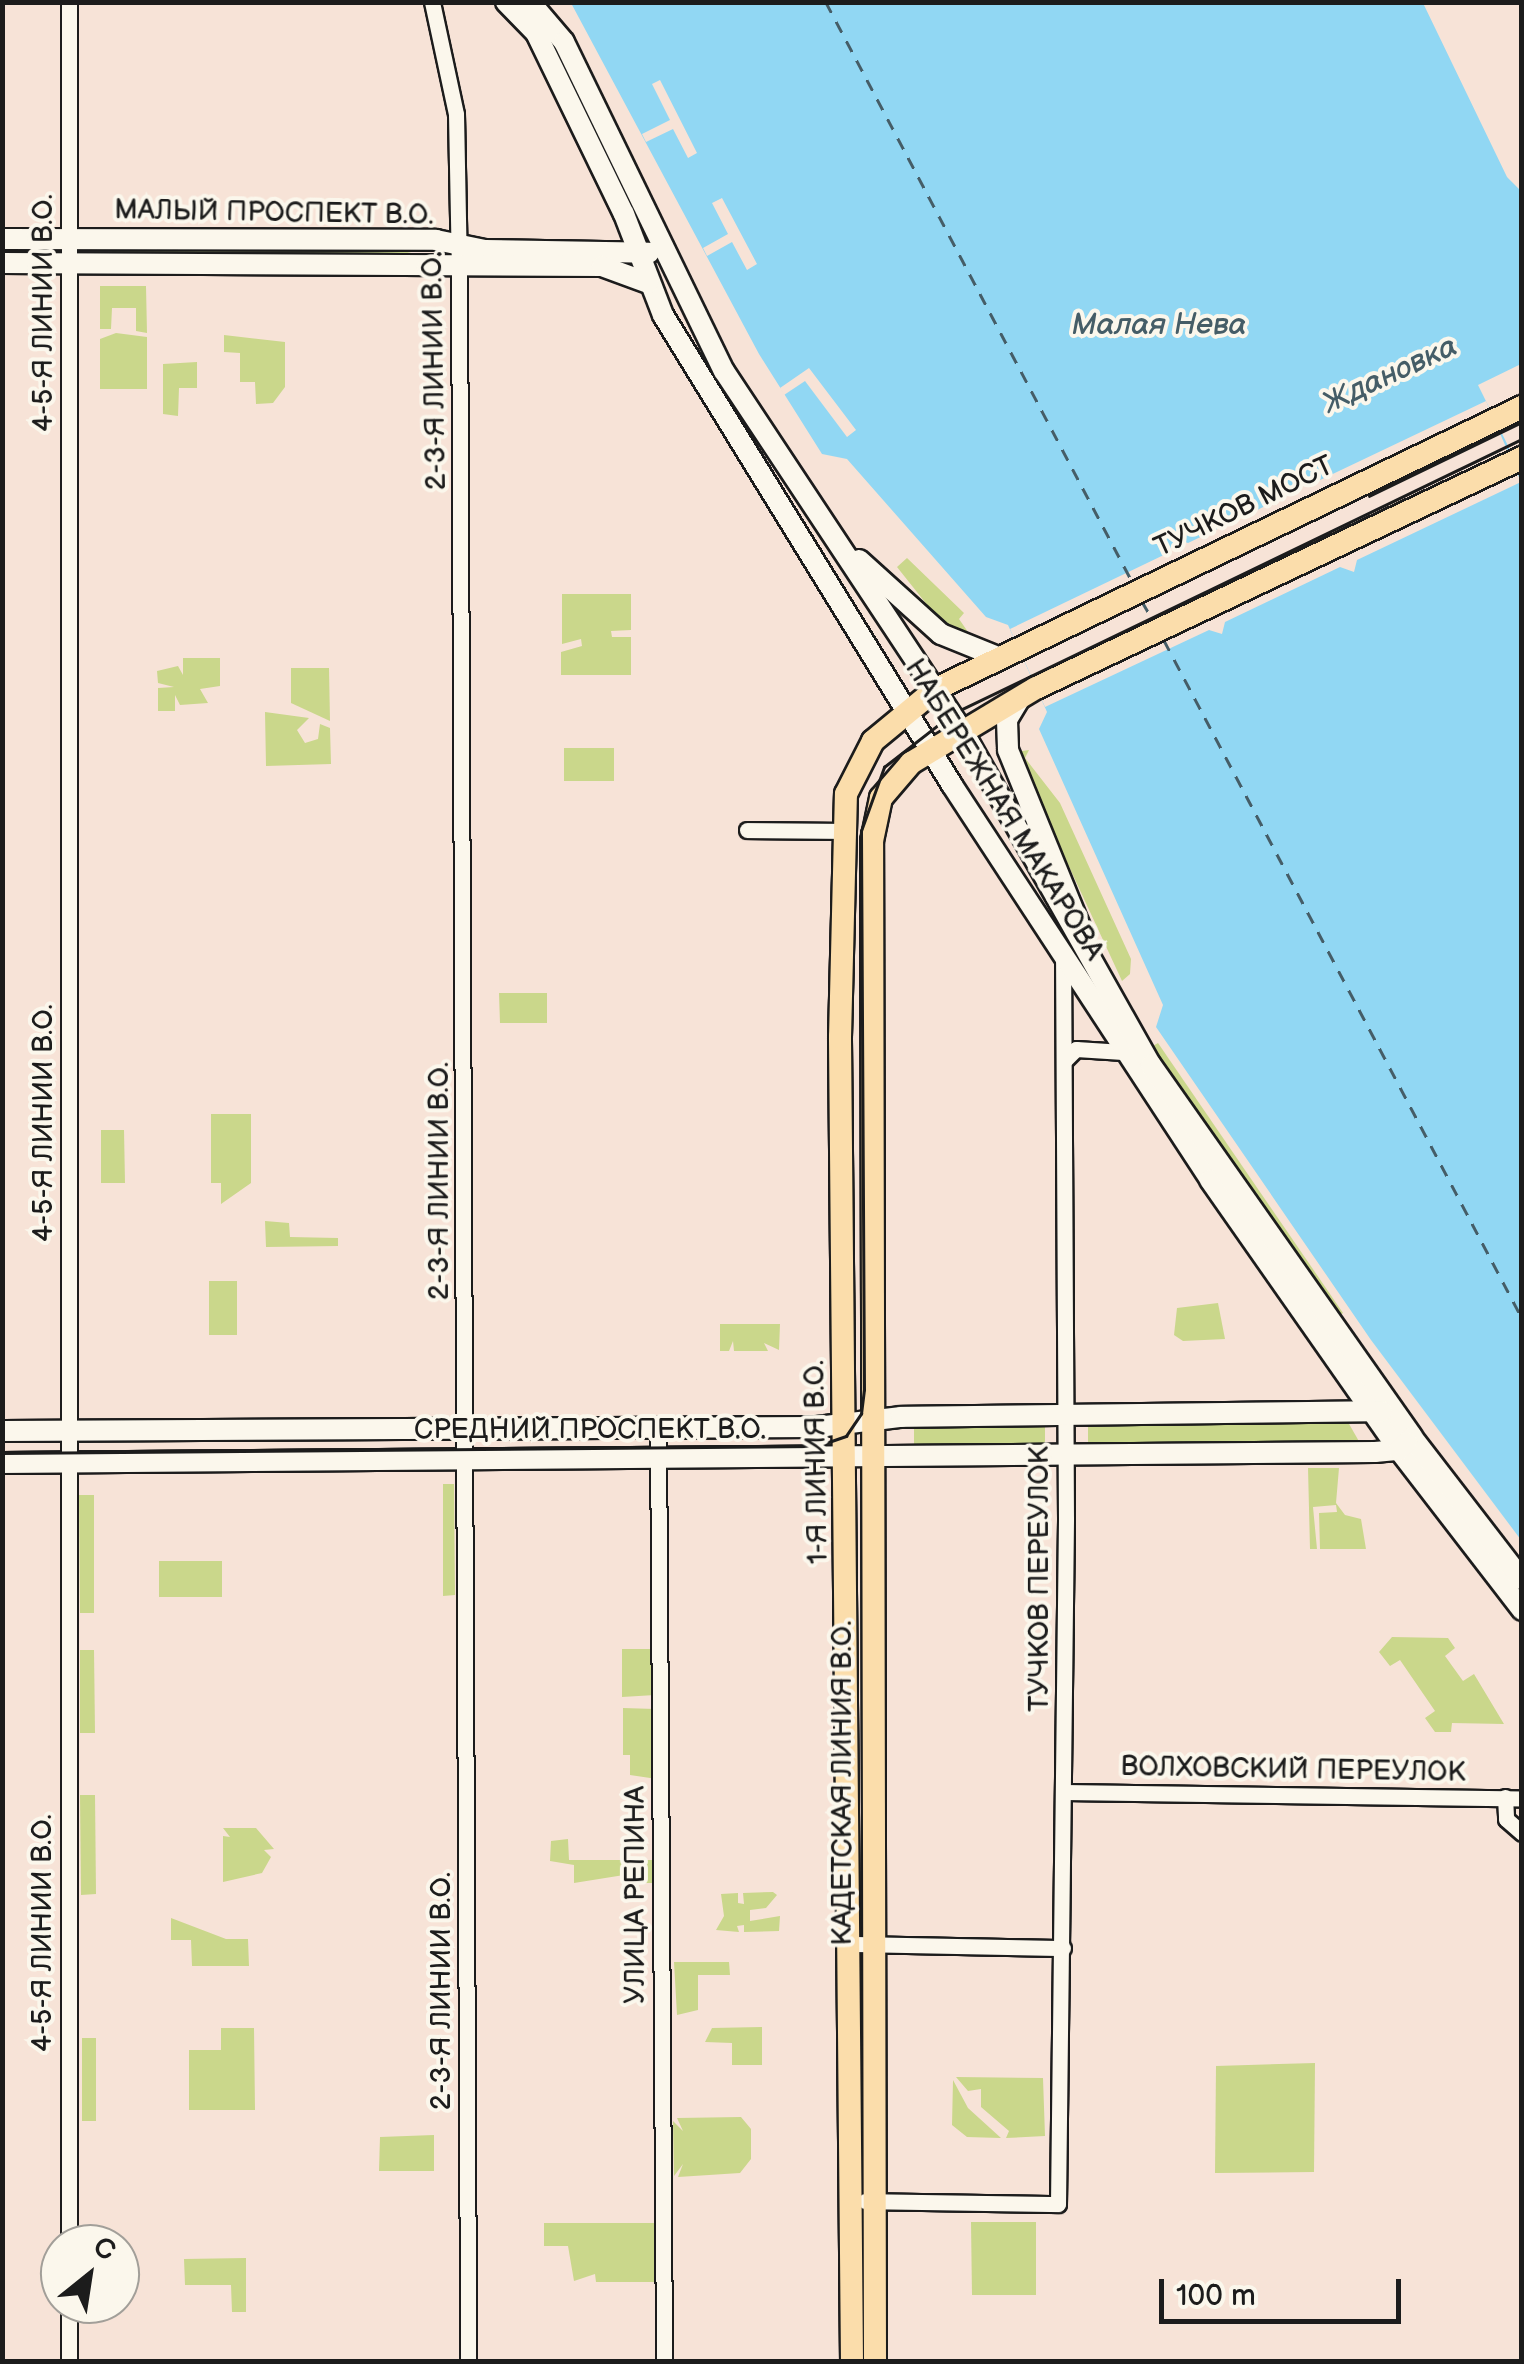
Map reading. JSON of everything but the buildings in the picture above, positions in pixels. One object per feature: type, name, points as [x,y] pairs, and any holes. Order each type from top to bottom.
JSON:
[{"type":"main road","name":"НАБЕРЕЖНАЯ МАКАРОВА","points":[[506,2],[536,33],[637,250],[648,282],[952,785],[1064,955],[1122,1052],[1371,1411],[1405,1444],[1522,1580]]},
{"type":"main road","name":"НАБЕРЕЖНАЯ МАКАРОВА","points":[[530,2],[564,42],[664,257],[724,371],[962,730],[1151,1066],[1394,1412],[1405,1444],[1522,1610]]},
{"type":"main road","name":"МАЛЫЙ ПРОСПЕКТ В.О.","points":[[2,239],[459,255],[614,267],[648,282]]},
{"type":"main road","name":"МАЛЫЙ ПРОСПЕКТ В.О.","points":[[2,262],[637,250],[664,257]]},
{"type":"main road","name":"ТУЧКОВ МОСТ","points":[[1008,654],[1522,407]]},
{"type":"main road","points":[[1086,952],[1074,902],[1008,750],[1007,720],[1028,693],[1519,460]]},
{"type":"main road","points":[[832,535],[941,634],[1008,654]]},
{"type":"main road","name":"1-Я ЛИНИЯ В.О.","points":[[852,2362],[851,2201],[861,1944],[846,1456],[842,831],[846,794],[863,756],[908,708],[936,689],[1008,654]]},
{"type":"main road","name":"КАДЕТСКАЯ ЛИНИЯ В.О.","points":[[876,2362],[876,2202],[861,1944],[873,1456],[872,841],[881,798],[897,775],[962,730],[1028,693]]},
{"type":"main road","points":[[897,775],[932,773],[952,785]]},
{"type":"main road","name":"СРЕДНИЙ ПРОСПЕКТ В.О.","points":[[2,1431],[658,1428],[873,1420],[1394,1412]]},
{"type":"main road","name":"СРЕДНИЙ ПРОСПЕКТ В.О.","points":[[2,1463],[1066,1455],[1405,1444]]},
{"type":"street","name":"4-5-Я ЛИНИИ В.О.","points":[[69,2],[69,2224]]},
{"type":"street","name":"2-3-Я ЛИНИИ В.О.","points":[[432,2],[456,114],[459,255],[468,2362]]},
{"type":"street","points":[[747,830],[842,831]]},
{"type":"street","name":"ТУЧКОВ ПЕРЕУЛОК","points":[[876,2202],[1058,2204],[1066,1455],[1064,955]]},
{"type":"street","points":[[1064,1061],[1076,1049],[1122,1052]]},
{"type":"street","name":"УЛИЦА РЕПИНА","points":[[658,1428],[664,2362]]},
{"type":"street","name":"ВОЛХОВСКИЙ ПЕРЕУЛОК","points":[[1064,1792],[1513,1798]]},
{"type":"street","points":[[1513,1798],[1506,1819],[1522,1833]]},
{"type":"street","points":[[861,1944],[1062,1948]]},
{"type":"street","points":[[851,2201],[876,2202]]},
{"type":"street","points":[[69,2324],[69,2362]]},
{"type":"green space","points":[[112,245],[378,245],[424,256],[112,257]]},
{"type":"green space","points":[[100,286],[146,286],[147,333],[136,331],[136,308],[112,308],[111,329],[100,329]]},
{"type":"green space","points":[[116,333],[147,337],[147,389],[100,389],[100,339]]},
{"type":"green space","points":[[224,335],[285,342],[285,387],[273,403],[256,404],[255,382],[240,382],[240,353],[224,352]]},
{"type":"green space","points":[[197,362],[197,388],[179,388],[178,416],[163,414],[163,364]]},
{"type":"green space","points":[[907,558],[964,613],[959,619],[975,642],[940,621],[897,567]]},
{"type":"green space","points":[[562,594],[631,594],[631,630],[611,631],[612,637],[631,637],[631,675],[561,675],[561,652],[582,646],[581,639],[562,644]]},
{"type":"green space","points":[[183,658],[220,658],[220,686],[200,689],[208,703],[180,705],[175,695],[175,711],[158,711],[158,688],[174,687],[158,683],[157,671],[178,666],[183,675]]},
{"type":"green space","points":[[291,668],[329,668],[330,721],[291,703]]},
{"type":"green space","points":[[265,712],[309,718],[297,730],[305,743],[318,739],[320,724],[330,728],[331,764],[266,766]]},
{"type":"green space","points":[[564,748],[614,748],[614,781],[564,781]]},
{"type":"green space","points":[[1029,750],[1025,758],[1060,803],[1131,959],[1130,974],[1122,981],[1016,752]]},
{"type":"green space","points":[[499,993],[547,993],[547,1023],[500,1023]]},
{"type":"green space","points":[[1158,1043],[1343,1313],[1337,1317],[1159,1061],[1151,1047]]},
{"type":"green space","points":[[211,1114],[251,1114],[251,1183],[221,1204],[221,1183],[211,1183]]},
{"type":"green space","points":[[101,1130],[124,1130],[125,1183],[101,1183]]},
{"type":"green space","points":[[265,1221],[289,1223],[290,1237],[338,1238],[338,1246],[266,1247]]},
{"type":"green space","points":[[209,1281],[237,1281],[237,1335],[209,1335]]},
{"type":"green space","points":[[1218,1303],[1225,1339],[1183,1341],[1174,1335],[1177,1308]]},
{"type":"green space","points":[[720,1324],[780,1324],[779,1350],[764,1343],[768,1351],[734,1351],[733,1341],[729,1351],[720,1351]]},
{"type":"green space","points":[[1348,1422],[1361,1445],[1088,1447],[1088,1425]]},
{"type":"green space","points":[[914,1424],[1045,1426],[1045,1449],[914,1447]]},
{"type":"green space","points":[[1308,1468],[1339,1468],[1336,1503],[1345,1515],[1361,1519],[1366,1549],[1320,1549],[1319,1513],[1337,1512],[1336,1505],[1313,1507],[1317,1549],[1310,1549]]},
{"type":"green space","points":[[443,1484],[454,1484],[455,1595],[443,1596]]},
{"type":"green space","points":[[79,1495],[94,1495],[94,1613],[80,1613]]},
{"type":"green space","points":[[159,1561],[222,1561],[222,1597],[159,1597]]},
{"type":"green space","points":[[1392,1637],[1448,1638],[1455,1648],[1445,1656],[1463,1681],[1474,1674],[1504,1724],[1452,1723],[1451,1732],[1435,1732],[1425,1718],[1435,1711],[1400,1660],[1390,1666],[1379,1652]]},
{"type":"green space","points":[[622,1649],[656,1649],[655,1695],[622,1697]]},
{"type":"green space","points":[[80,1650],[94,1650],[95,1733],[80,1733]]},
{"type":"green space","points":[[623,1708],[655,1709],[657,1779],[630,1775],[630,1755],[623,1755]]},
{"type":"green space","points":[[80,1795],[95,1795],[96,1894],[81,1895]]},
{"type":"green space","points":[[223,1828],[256,1828],[274,1849],[264,1850],[271,1857],[262,1873],[223,1882],[223,1836],[230,1837]]},
{"type":"green space","points":[[568,1839],[569,1860],[656,1860],[656,1883],[625,1883],[624,1875],[574,1883],[574,1865],[550,1861],[551,1841]]},
{"type":"green space","points":[[738,1893],[738,1903],[744,1904],[743,1893],[777,1895],[766,1908],[750,1910],[750,1921],[780,1916],[779,1931],[744,1932],[744,1925],[737,1926],[739,1932],[716,1930],[724,1916],[721,1894]]},
{"type":"green space","points":[[171,1918],[226,1939],[248,1939],[249,1966],[192,1966],[191,1940],[171,1940]]},
{"type":"green space","points":[[674,1962],[729,1962],[730,1975],[698,1975],[698,2010],[677,2015]]},
{"type":"green space","points":[[762,2027],[762,2065],[732,2065],[732,2043],[705,2042],[712,2028]]},
{"type":"green space","points":[[221,2028],[254,2028],[255,2110],[189,2110],[189,2050],[221,2050]]},
{"type":"green space","points":[[82,2038],[96,2038],[96,2121],[82,2121]]},
{"type":"green space","points":[[1315,2063],[1314,2172],[1215,2173],[1216,2066]]},
{"type":"green space","points":[[956,2077],[1043,2078],[1045,2136],[1006,2138],[1009,2131],[981,2107],[981,2089],[968,2091]]},
{"type":"green space","points":[[953,2080],[968,2108],[1001,2138],[967,2137],[952,2125]]},
{"type":"green space","points":[[741,2117],[751,2129],[751,2159],[740,2173],[678,2177],[683,2164],[674,2176],[673,2121],[683,2131],[677,2118]]},
{"type":"green space","points":[[434,2135],[434,2171],[379,2171],[380,2137]]},
{"type":"green space","points":[[971,2222],[1036,2222],[1036,2295],[972,2295]]},
{"type":"green space","points":[[544,2223],[658,2223],[659,2282],[596,2282],[595,2274],[574,2281],[568,2246],[544,2246]]},
{"type":"green space","points":[[246,2258],[246,2312],[232,2312],[231,2285],[185,2285],[184,2259]]},
{"type":"water","name":"Малая Нева","points":[[571,3],[1423,3],[1507,177],[1521,191],[1521,364],[1478,385],[1522,474],[1521,1540],[1371,1340],[1156,1027],[1163,1005],[1039,729],[1047,712],[1008,625],[986,617],[847,459],[822,454],[759,354]]},
{"type":"pier","points":[[660,80],[697,153],[688,158],[673,129],[646,142],[642,134],[670,120],[652,84]]},
{"type":"pier","points":[[722,198],[757,264],[747,270],[732,242],[707,256],[703,248],[728,234],[712,203]]},
{"type":"pier","points":[[809,368],[856,430],[847,437],[805,381],[784,395],[780,388]]},
{"type":"pier","points":[[1486,401],[1521,482],[1357,560],[1354,572],[1340,567],[1225,622],[1222,634],[1209,630],[1045,707],[1010,629],[1170,552],[1175,538],[1188,543],[1301,489],[1305,476],[1318,481]]},
{"type":"ferry route","points":[[826,2],[1134,585]]},
{"type":"ferry route","points":[[1142,601],[1153,620]]},
{"type":"ferry route","points":[[1164,640],[1522,1318]]},
{"type":"tram line","points":[[1369,496],[1522,422]]},
{"type":"tram line","points":[[2,1453],[817,1446],[846,1436],[861,1414],[864,1390],[861,831],[884,767],[952,714],[1522,439]]},
{"type":"water label","name":"Ждановка","points":[[1390,375]]}]
